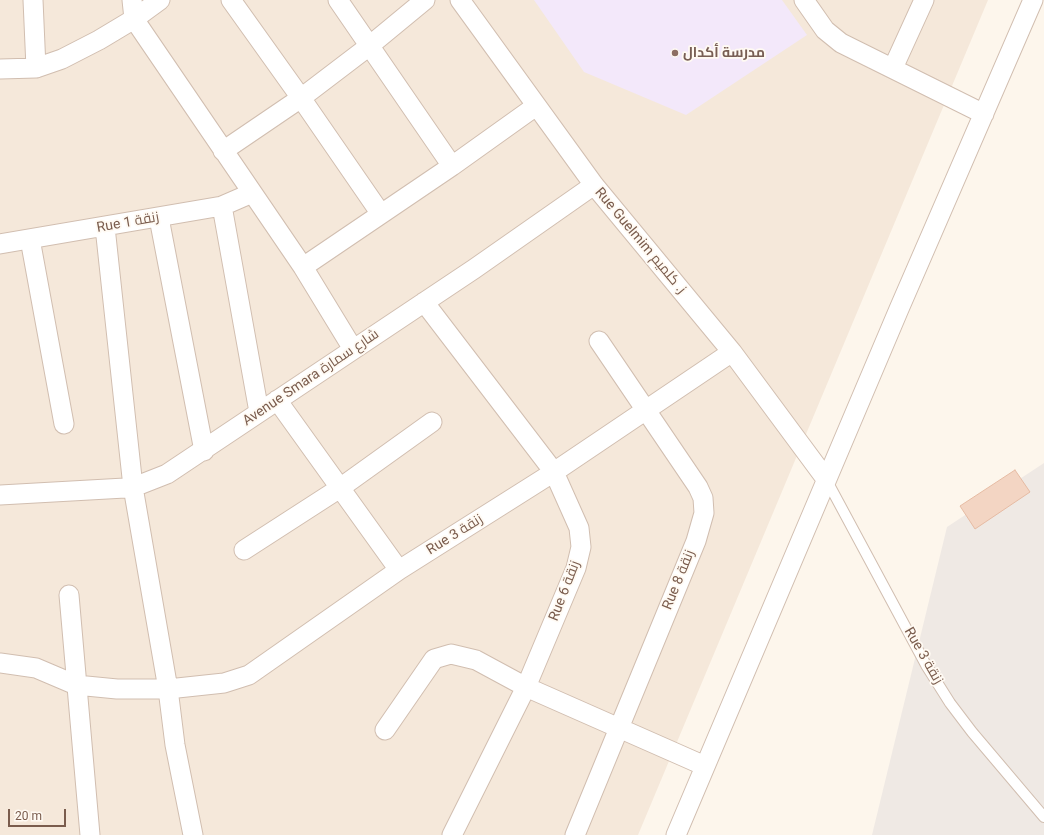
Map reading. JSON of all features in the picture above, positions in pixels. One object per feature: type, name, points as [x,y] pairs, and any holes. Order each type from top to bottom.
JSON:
[{"type":"street","points":[[33,0],[36,68]]},
{"type":"street","points":[[132,0],[134,19],[303,267],[353,349]]},
{"type":"street","points":[[0,69],[36,68],[81,51],[134,19],[160,0]]},
{"type":"street","points":[[231,0],[381,214]]},
{"type":"street","points":[[338,0],[368,47],[452,166]]},
{"type":"street","points":[[223,151],[301,98],[368,47],[425,0]]},
{"type":"street","name":"Rue Guelmim ز. كلميم","points":[[460,0],[594,185],[732,352],[826,479]]},
{"type":"street","points":[[804,0],[825,30],[841,43],[984,114]]},
{"type":"street","points":[[893,68],[924,0]]},
{"type":"street","points":[[676,835],[826,479],[1033,0]]},
{"type":"street","points":[[303,267],[452,166],[536,106]]},
{"type":"street","name":"Avenue Smara شارع سمارة","points":[[0,495],[111,490],[133,487],[167,474],[424,302],[594,185]]},
{"type":"street","name":"Rue 1 زنقة","points":[[0,244],[222,206],[252,193]]},
{"type":"street","points":[[222,206],[259,412]]},
{"type":"street","points":[[159,218],[204,450]]},
{"type":"street","points":[[105,227],[133,487],[168,689],[175,745],[193,835]]},
{"type":"street","points":[[30,239],[64,424]]},
{"type":"street","name":"Rue 6 زنقة","points":[[424,302],[554,472],[579,528],[581,547],[576,568],[526,688],[452,835]]},
{"type":"street","name":"Rue 8 زنقة","points":[[575,835],[696,541],[704,513],[703,498],[698,487],[599,341]]},
{"type":"street","name":"Rue 3 زنقة","points":[[0,663],[36,668],[76,685],[117,689],[168,689],[224,683],[249,675],[399,570],[554,472],[732,352]]},
{"type":"street","points":[[277,400],[399,570]]},
{"type":"street","points":[[244,550],[340,488],[432,422]]},
{"type":"street","points":[[69,595],[90,835]]},
{"type":"street","points":[[385,730],[434,660],[451,654],[476,660],[526,688],[705,766]]},
{"type":"lane","name":"Rue 3 زنقة","points":[[826,479],[926,665],[950,703],[1044,817]]},
{"type":"shaded area","points":[[0,0],[988,0],[638,835],[0,835]]},
{"type":"shaded area","name":"مدرسة أكدال","points":[[534,0],[782,0],[807,35],[686,115],[584,72]]},
{"type":"shaded area","points":[[1044,463],[1044,835],[872,835],[947,527]]},
{"type":"building","points":[[1015,470],[1030,492],[975,529],[960,506]]},
{"type":"place","name":"مدرسة أكدال","points":[[675,53]]}]
